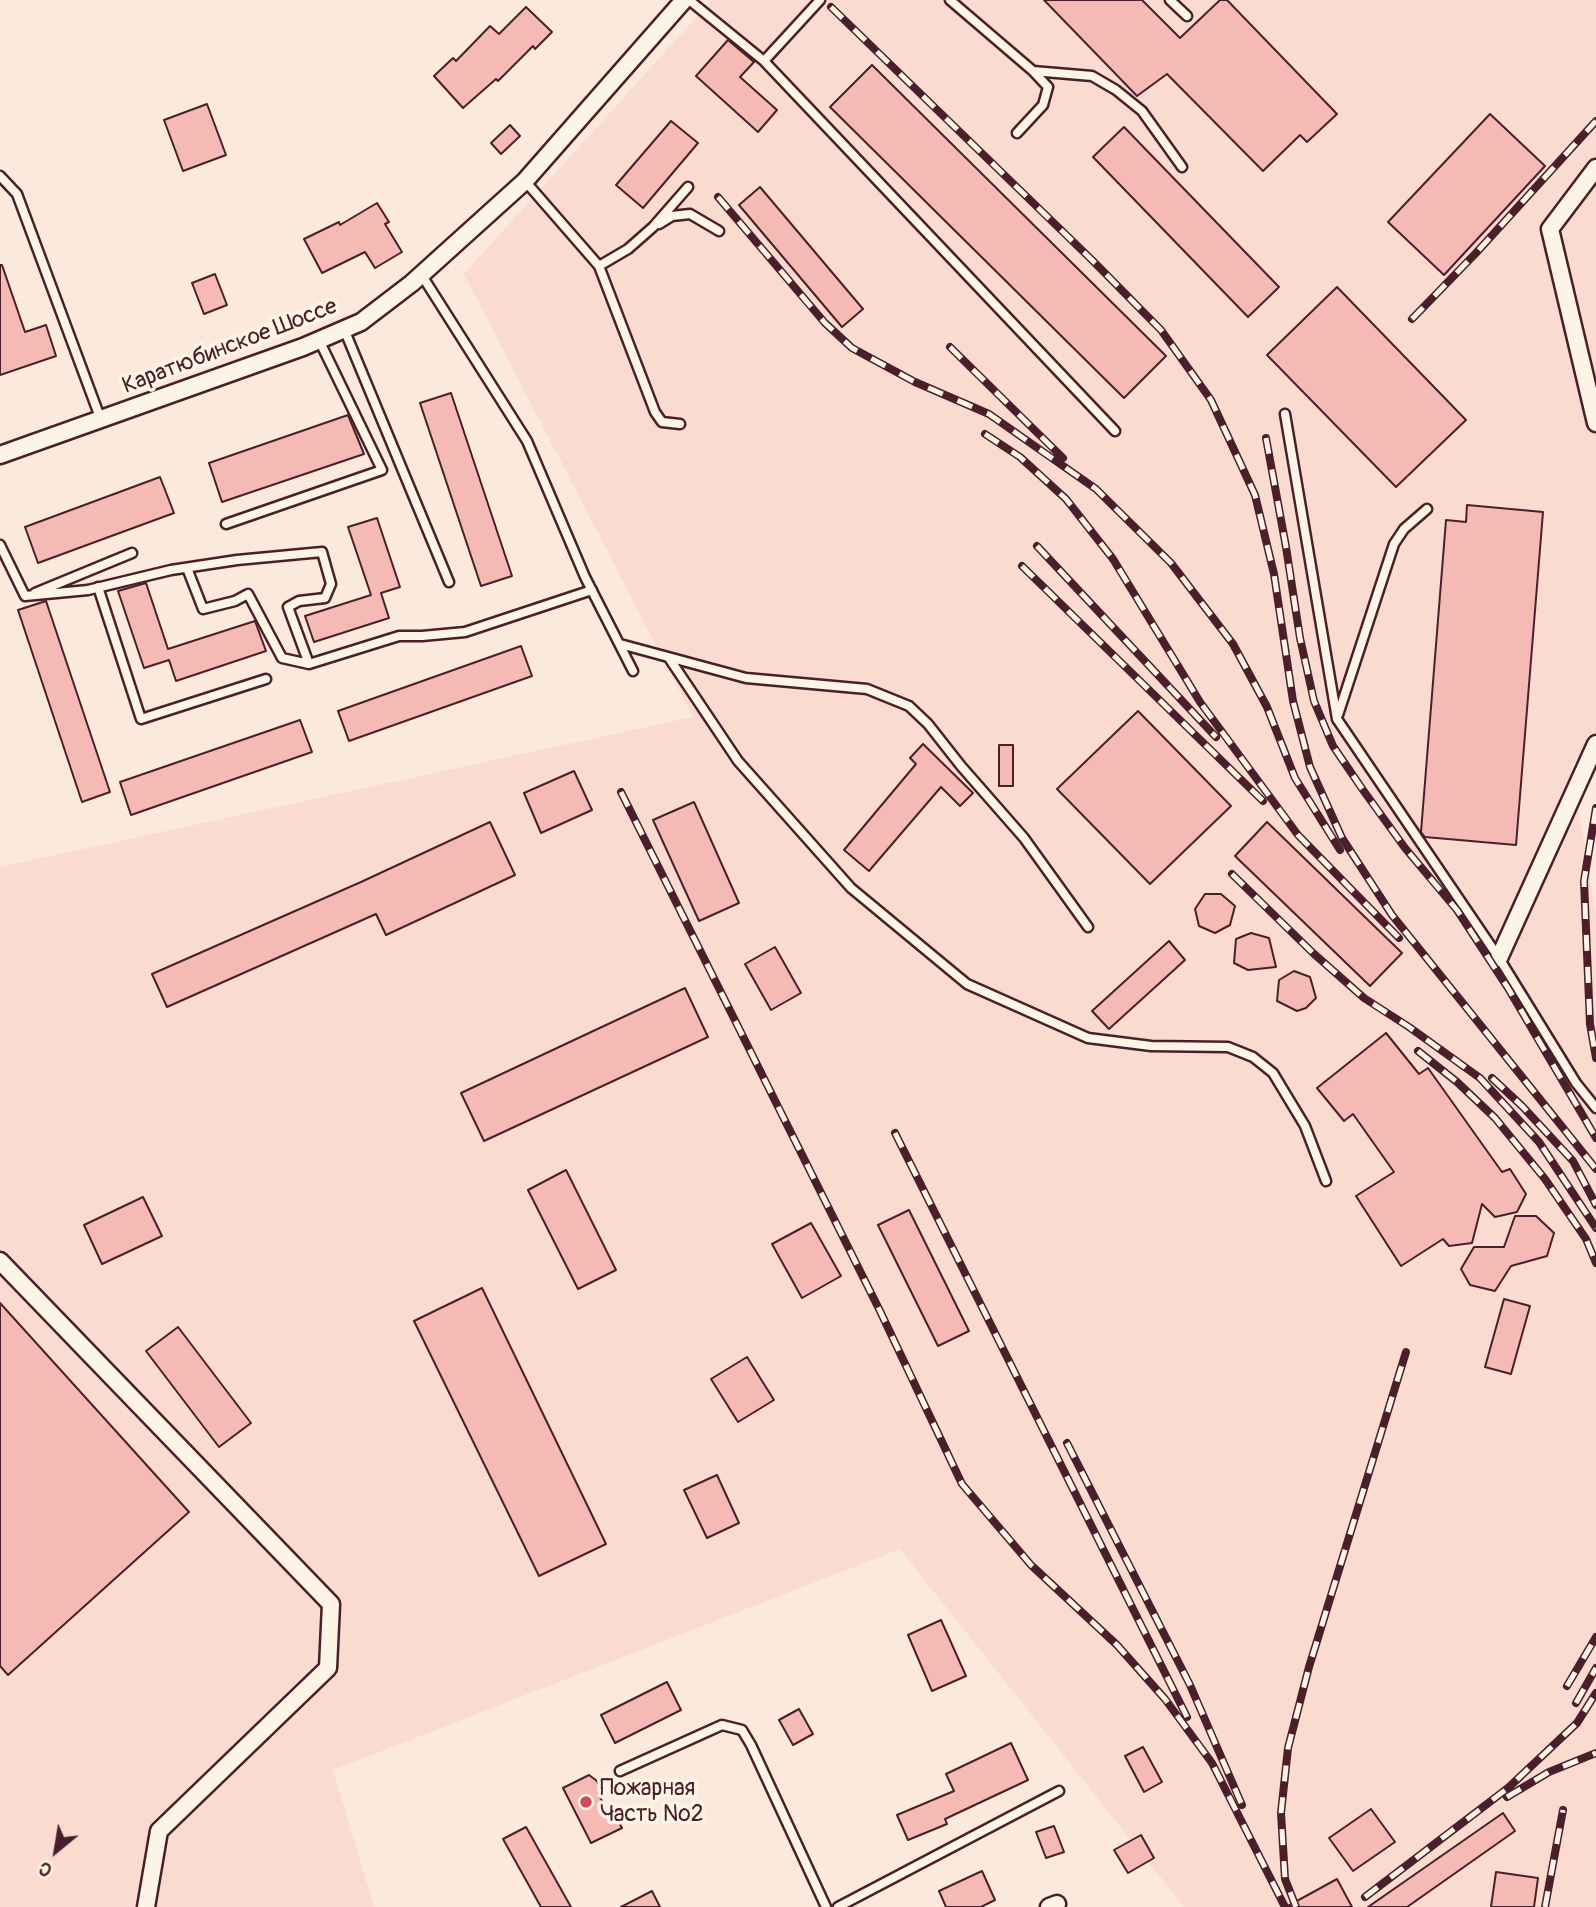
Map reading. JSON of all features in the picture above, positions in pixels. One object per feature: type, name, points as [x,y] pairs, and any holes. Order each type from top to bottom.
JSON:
[{"type":"street","name":"Каратюбинское Шоссе","points":[[0,455],[319,340],[361,322],[421,274],[525,181],[686,0]]},
{"type":"street","points":[[1596,168],[1550,229],[1596,423]]},
{"type":"street","points":[[1499,958],[1596,744]]},
{"type":"street","points":[[0,1261],[331,1604],[328,1668],[159,1831],[146,1907]]},
{"type":"lane","points":[[686,0],[764,61],[1115,431]]},
{"type":"lane","points":[[764,61],[820,0]]},
{"type":"lane","points":[[950,0],[1048,87],[1043,106],[1017,133]]},
{"type":"lane","points":[[1170,0],[1187,16]]},
{"type":"lane","points":[[1033,71],[1091,76],[1116,90],[1142,111],[1182,167]]},
{"type":"lane","points":[[0,176],[16,194],[101,419]]},
{"type":"lane","points":[[525,181],[598,266],[655,412],[662,422],[680,424]]},
{"type":"lane","points":[[598,266],[628,249],[653,227],[688,187]]},
{"type":"lane","points":[[653,227],[672,216],[690,214],[719,232]]},
{"type":"lane","points":[[421,274],[527,441],[592,590],[633,671]]},
{"type":"lane","points":[[344,329],[449,582]]},
{"type":"lane","points":[[226,524],[382,470],[319,340]]},
{"type":"lane","points":[[1285,414],[1337,719],[1499,958],[1576,1083],[1596,1108]]},
{"type":"lane","points":[[1337,719],[1394,544],[1404,529],[1427,509]]},
{"type":"lane","points":[[0,545],[26,596]]},
{"type":"lane","points":[[26,596],[98,587],[237,560],[323,552],[331,584],[326,597],[299,601],[288,607],[309,664]]},
{"type":"lane","points":[[26,596],[132,553]]},
{"type":"lane","points":[[187,568],[203,609],[235,601],[248,594],[282,658],[309,664],[399,636],[465,632],[592,590]]},
{"type":"lane","points":[[98,587],[141,719],[266,679]]},
{"type":"lane","points":[[620,644],[746,678],[867,689],[909,706],[928,724],[1024,838],[1088,927]]},
{"type":"lane","points":[[669,657],[738,761],[851,888],[967,984],[1088,1038],[1151,1046],[1228,1047],[1253,1057],[1273,1073],[1305,1126],[1326,1181]]},
{"type":"lane","points":[[620,1771],[722,1725],[742,1730],[826,1907]]},
{"type":"lane","points":[[838,1907],[1059,1791]]},
{"type":"shaded area","points":[[712,0],[1596,0],[1596,756],[1571,764],[1596,914],[1596,1907],[1184,1907],[900,1549],[333,1770],[374,1907],[0,1907],[0,867],[693,717],[464,274]]},
{"type":"building","points":[[1044,0],[1142,0],[1180,38],[1220,0],[1227,0],[1337,114],[1307,142],[1300,135],[1263,171],[1167,74],[1137,96]]},
{"type":"building","points":[[526,7],[552,32],[535,49],[533,46],[498,81],[496,79],[463,108],[434,76],[453,58],[456,61],[490,26],[499,34]]},
{"type":"building","points":[[728,40],[754,62],[740,77],[777,110],[758,132],[696,76]]},
{"type":"building","points":[[872,65],[1166,356],[1124,398],[830,107]]},
{"type":"building","points":[[207,104],[226,155],[183,171],[164,120]]},
{"type":"building","points":[[1490,114],[1545,166],[1444,275],[1388,222]]},
{"type":"building","points":[[671,121],[698,143],[643,208],[616,185]]},
{"type":"building","points":[[510,125],[520,136],[501,154],[491,143]]},
{"type":"building","points":[[1124,127],[1279,287],[1248,317],[1093,157]]},
{"type":"building","points":[[760,187],[863,309],[842,327],[739,205]]},
{"type":"building","points":[[377,203],[389,222],[385,224],[402,252],[375,268],[365,252],[322,273],[304,239],[339,222],[340,225]]},
{"type":"building","points":[[0,265],[25,332],[46,325],[56,356],[0,375]]},
{"type":"building","points":[[215,274],[227,305],[204,314],[192,283]]},
{"type":"building","points":[[1337,287],[1466,420],[1396,487],[1267,355]]},
{"type":"building","points":[[451,393],[512,576],[481,586],[420,403]]},
{"type":"building","points":[[348,415],[364,454],[222,502],[209,463]]},
{"type":"building","points":[[160,477],[174,513],[38,563],[25,527]]},
{"type":"building","points":[[1467,505],[1543,512],[1516,845],[1425,837],[1421,832],[1446,520],[1466,522]]},
{"type":"building","points":[[377,518],[400,587],[381,593],[389,618],[314,642],[305,616],[371,595],[348,527]]},
{"type":"building","points":[[146,583],[168,649],[255,621],[266,651],[176,681],[169,660],[144,668],[118,591]]},
{"type":"building","points":[[46,601],[110,792],[82,802],[18,610]]},
{"type":"building","points":[[521,646],[532,676],[349,741],[338,711]]},
{"type":"building","points":[[1138,711],[1231,806],[1150,884],[1057,789]]},
{"type":"building","points":[[300,720],[312,752],[131,815],[120,782]]},
{"type":"building","points":[[923,744],[973,793],[960,806],[941,787],[869,871],[844,850],[916,764],[910,758]]},
{"type":"building","points":[[999,745],[1013,745],[1013,786],[999,786]]},
{"type":"building","points":[[574,771],[592,810],[541,833],[524,793]]},
{"type":"building","points":[[694,802],[739,903],[699,921],[653,820]]},
{"type":"building","points":[[490,822],[515,875],[386,935],[376,914],[167,1007],[152,974]]},
{"type":"building","points":[[1267,822],[1402,953],[1370,986],[1235,856]]},
{"type":"building","points":[[1205,894],[1221,894],[1235,906],[1230,925],[1215,933],[1199,926],[1195,909]]},
{"type":"building","points":[[1251,933],[1269,938],[1276,967],[1248,970],[1234,963],[1236,939]]},
{"type":"building","points":[[1169,941],[1185,960],[1109,1029],[1092,1011]]},
{"type":"building","points":[[775,947],[801,993],[771,1010],[745,964]]},
{"type":"building","points":[[1294,971],[1310,977],[1316,998],[1306,1008],[1297,1011],[1277,1001],[1279,980]]},
{"type":"building","points":[[685,988],[708,1037],[484,1141],[461,1093]]},
{"type":"building","points":[[1386,1033],[1419,1074],[1428,1068],[1502,1172],[1510,1169],[1526,1194],[1517,1212],[1495,1217],[1482,1204],[1472,1243],[1449,1246],[1443,1239],[1401,1266],[1356,1196],[1394,1172],[1353,1114],[1344,1121],[1317,1088]]},
{"type":"building","points":[[566,1170],[616,1270],[578,1289],[528,1190]]},
{"type":"building","points":[[143,1197],[162,1236],[102,1264],[84,1225]]},
{"type":"building","points":[[909,1210],[969,1331],[938,1346],[878,1225]]},
{"type":"building","points":[[1515,1216],[1536,1216],[1554,1233],[1547,1256],[1511,1266],[1495,1291],[1470,1285],[1461,1269],[1474,1247],[1504,1247]]},
{"type":"building","points":[[811,1223],[841,1276],[802,1298],[772,1244]]},
{"type":"building","points":[[482,1288],[606,1544],[539,1576],[414,1321]]},
{"type":"building","points":[[1504,1299],[1530,1306],[1511,1374],[1485,1367]]},
{"type":"building","points":[[0,1303],[189,1512],[8,1675],[0,1666]]},
{"type":"building","points":[[178,1327],[251,1423],[219,1447],[146,1351]]},
{"type":"building","points":[[747,1357],[774,1400],[738,1422],[711,1379]]},
{"type":"building","points":[[717,1475],[739,1523],[707,1538],[684,1490]]},
{"type":"building","points":[[941,1620],[966,1676],[932,1691],[908,1635]]},
{"type":"building","points":[[667,1682],[681,1710],[615,1743],[601,1715]]},
{"type":"building","points":[[799,1709],[813,1734],[793,1745],[779,1720]]},
{"type":"building","points":[[1011,1743],[1028,1780],[945,1819],[947,1824],[908,1840],[897,1815],[954,1791],[946,1774]]},
{"type":"building","points":[[1143,1747],[1162,1782],[1144,1792],[1125,1756]]},
{"type":"building","name":"Пожарная Часть №2","points":[[589,1775],[597,1781],[602,1791],[598,1793],[607,1811],[613,1811],[622,1828],[591,1843],[563,1788]]},
{"type":"building","points":[[1371,1809],[1395,1842],[1353,1871],[1329,1838]]},
{"type":"building","points":[[1503,1813],[1515,1831],[1407,1907],[1368,1907]]},
{"type":"building","points":[[1054,1826],[1064,1852],[1046,1858],[1036,1832]]},
{"type":"building","points":[[526,1827],[571,1907],[541,1907],[503,1839]]},
{"type":"building","points":[[1141,1835],[1154,1858],[1128,1873],[1114,1850]]},
{"type":"building","points":[[982,1871],[995,1900],[981,1907],[946,1907],[939,1891]]},
{"type":"building","points":[[1496,1872],[1538,1878],[1534,1907],[1491,1907]]},
{"type":"building","points":[[1337,1879],[1352,1907],[1286,1907]]},
{"type":"building","points":[[652,1891],[660,1907],[621,1907]]},
{"type":"railway","points":[[831,7],[1161,330],[1211,400],[1255,495],[1274,574],[1293,701],[1310,767],[1342,838],[1392,915],[1596,1169]]},
{"type":"railway","points":[[1412,319],[1596,121]]},
{"type":"railway","points":[[718,197],[825,323],[852,348],[915,382],[989,414],[1096,489],[1171,563],[1233,644],[1267,707],[1295,778],[1340,850]]},
{"type":"railway","points":[[950,347],[1063,458]]},
{"type":"railway","points":[[985,434],[1020,457],[1066,499],[1113,559],[1200,702],[1298,835],[1399,938]]},
{"type":"railway","points":[[1266,438],[1300,638],[1314,701],[1333,746],[1405,848],[1457,910],[1508,988],[1596,1138]]},
{"type":"railway","points":[[1037,546],[1216,737]]},
{"type":"railway","points":[[1022,566],[1263,801]]},
{"type":"railway","points":[[621,792],[880,1311],[962,1484],[1031,1565],[1117,1645],[1165,1699],[1212,1763],[1285,1907]]},
{"type":"railway","points":[[1596,808],[1584,881],[1590,1024],[1596,1058]]},
{"type":"railway","points":[[1232,874],[1313,953],[1364,998],[1480,1078],[1539,1142],[1596,1228]]},
{"type":"railway","points":[[1418,1051],[1457,1082],[1495,1118],[1545,1179],[1586,1239],[1596,1263]]},
{"type":"railway","points":[[1492,1078],[1573,1161],[1596,1205]]},
{"type":"railway","points":[[895,1133],[1187,1717]]},
{"type":"railway","points":[[1296,1907],[1285,1879],[1281,1813],[1288,1748],[1309,1667],[1406,1352]]},
{"type":"railway","points":[[1067,1443],[1190,1685],[1242,1805]]},
{"type":"railway","points":[[1567,1686],[1596,1637]]},
{"type":"railway","points":[[1576,1703],[1596,1668]]},
{"type":"railway","points":[[1365,1897],[1508,1788],[1577,1723],[1596,1693]]},
{"type":"railway","points":[[1507,1797],[1549,1772],[1596,1753]]},
{"type":"railway","points":[[1545,1907],[1563,1810]]},
{"type":"place","name":"Пожарная Часть №2","points":[[586,1802]]}]
